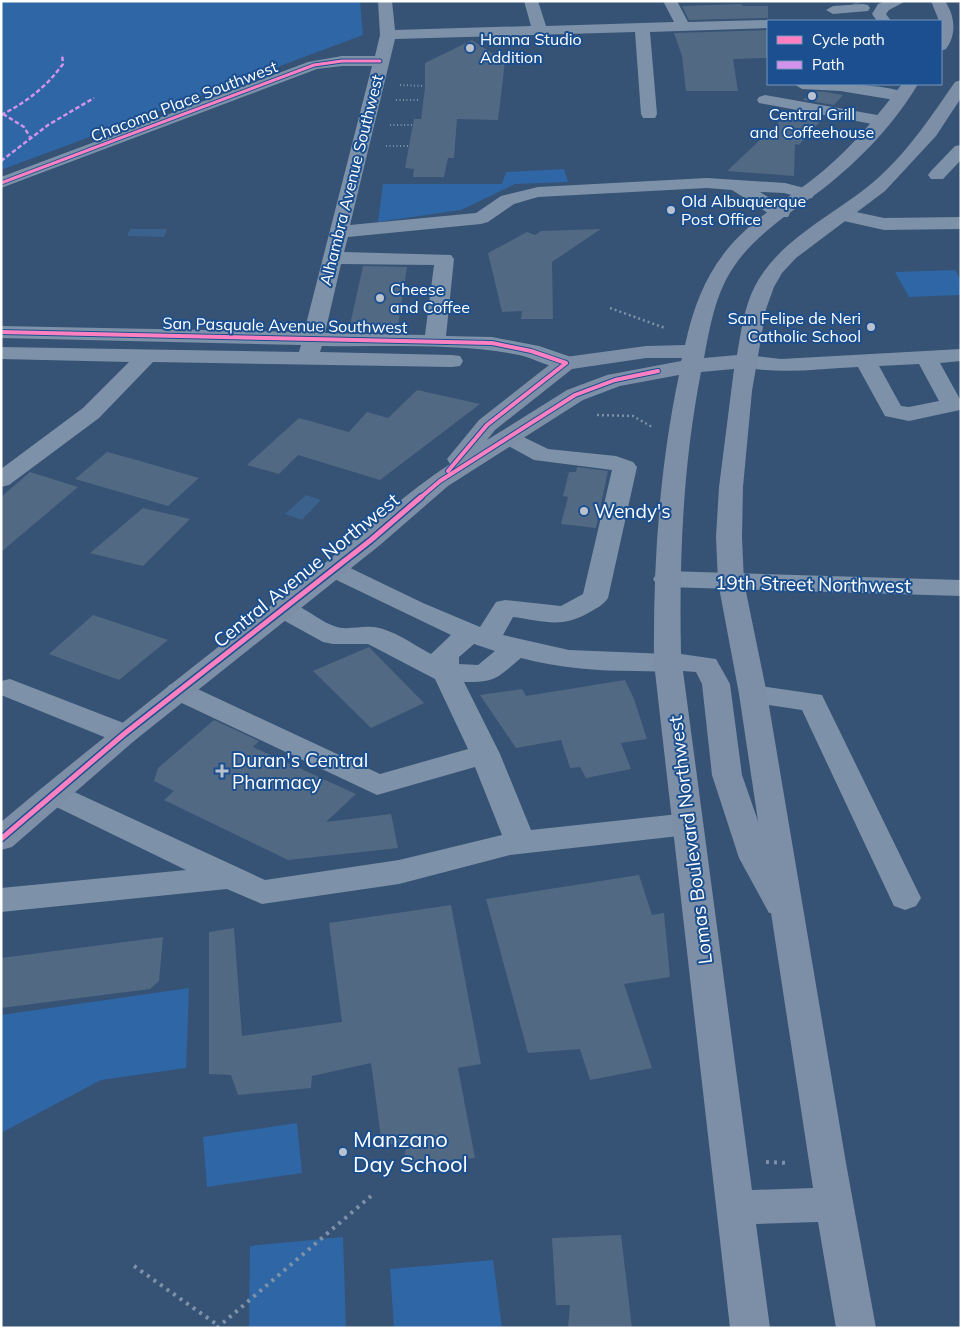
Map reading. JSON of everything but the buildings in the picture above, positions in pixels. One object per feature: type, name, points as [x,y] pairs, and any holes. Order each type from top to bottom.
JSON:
[{"type":"main road","points":[[938,1],[950,22],[942,44]]},
{"type":"main road","points":[[856,1328],[834,1205],[753,694],[731,582],[729,537],[731,487],[740,396],[756,309],[764,287],[774,270],[789,254],[879,187],[930,132],[961,85]]},
{"type":"main road","name":"Lomas Boulevard Northwest","points":[[750,1328],[668,664],[666,579],[668,517],[674,466],[692,359],[705,304],[722,268],[749,237],[806,194],[857,150],[906,90]]},
{"type":"main road","name":"Central Avenue Northwest","points":[[566,363],[646,352],[692,359],[746,361]]},
{"type":"main road","name":"Central Avenue Northwest","points":[[1,839],[124,734],[333,570],[440,481],[575,394],[596,385],[692,359]]},
{"type":"main road","points":[[440,481],[487,425],[566,363]]},
{"type":"main road","points":[[668,664],[689,662],[706,665],[716,684],[728,775],[754,858],[789,919]]},
{"type":"main road","points":[[735,1207],[834,1205]]},
{"type":"street","name":"Alhambra Avenue Southwest","points":[[311,348],[387,38],[385,1]]},
{"type":"street","points":[[531,1],[540,30]]},
{"type":"street","points":[[670,1],[683,26]]},
{"type":"street","points":[[833,11],[862,5],[882,16],[883,7],[899,1]]},
{"type":"street","name":"Chacoma Place Southwest","points":[[315,65],[323,59],[387,38],[540,30],[767,24]]},
{"type":"street","points":[[642,28],[649,114]]},
{"type":"street","name":"Chacoma Place Southwest","points":[[1,183],[315,65],[342,61],[380,61]]},
{"type":"street","points":[[780,85],[765,100],[883,120]]},
{"type":"street","points":[[786,85],[774,98],[823,107],[830,111]]},
{"type":"street","points":[[836,85],[906,90]]},
{"type":"street","points":[[937,175],[961,150]]},
{"type":"street","points":[[339,232],[481,218],[496,204],[513,196],[538,192],[707,183],[785,188],[806,194]]},
{"type":"street","points":[[736,185],[780,213]]},
{"type":"street","points":[[842,215],[884,224],[961,223]]},
{"type":"street","points":[[333,258],[444,259],[435,341]]},
{"type":"street","name":"San Pasquale Avenue Southwest","points":[[1,332],[566,363]]},
{"type":"street","name":"San Pasquale Avenue Southwest","points":[[1,353],[148,355],[435,341],[492,343],[512,346],[566,363]]},
{"type":"street","points":[[1,480],[90,413],[148,355]]},
{"type":"street","points":[[746,361],[781,365],[955,356],[961,374]]},
{"type":"street","points":[[865,360],[893,411],[909,414],[952,405],[926,357]]},
{"type":"street","points":[[509,437],[542,455],[616,463],[625,467],[595,598],[565,615],[505,608],[478,636],[445,654],[446,673],[485,754],[521,843]]},
{"type":"street","points":[[333,570],[478,636],[516,648],[556,657],[590,661],[668,664]]},
{"type":"street","name":"19th Street Northwest","points":[[666,579],[961,588]]},
{"type":"street","points":[[283,609],[332,636],[374,635],[446,673],[484,674],[516,648]]},
{"type":"street","points":[[10,688],[124,734]]},
{"type":"street","points":[[179,691],[377,785],[485,754]]},
{"type":"street","points":[[753,694],[812,702],[905,898]]},
{"type":"street","points":[[55,794],[262,892],[399,872],[521,843],[688,824]]},
{"type":"street","points":[[1,900],[229,877]]},
{"type":"path","points":[[397,85],[422,86]]},
{"type":"path","points":[[394,100],[419,100]]},
{"type":"path","points":[[389,125],[413,125]]},
{"type":"path","points":[[385,146],[408,146]]},
{"type":"path","points":[[610,308],[666,328]]},
{"type":"path","points":[[589,416],[621,415],[642,419],[656,431]]},
{"type":"path","points":[[766,1162],[790,1163]]},
{"type":"path","points":[[134,1266],[218,1327],[371,1196]]},
{"type":"shaded area","points":[[1,1],[360,1],[363,35],[1,170]]},
{"type":"shaded area","points":[[564,169],[568,182],[515,184],[461,210],[378,222],[383,184],[502,184],[506,172]]},
{"type":"shaded area","points":[[130,229],[167,229],[164,237],[127,236]]},
{"type":"shaded area","points":[[955,270],[961,280],[961,295],[909,297],[895,272]]},
{"type":"shaded area","points":[[306,495],[321,500],[302,520],[285,514]]},
{"type":"shaded area","points":[[189,988],[186,1068],[101,1080],[1,1133],[1,1015]]},
{"type":"shaded area","points":[[297,1123],[302,1173],[207,1187],[203,1137]]},
{"type":"shaded area","points":[[343,1237],[346,1328],[249,1328],[250,1246]]},
{"type":"shaded area","points":[[493,1260],[502,1328],[394,1328],[390,1269]]},
{"type":"marked path","points":[[1,115],[29,99],[43,88],[63,64],[62,54]]},
{"type":"marked path","points":[[1,161],[48,125],[94,98]]},
{"type":"marked path","points":[[3,114],[24,127],[30,137]]},
{"type":"cycle path","points":[[1,183],[314,65],[342,61],[380,61]]},
{"type":"cycle path","points":[[1,332],[492,343],[531,351],[566,363]]},
{"type":"cycle path","points":[[448,471],[487,425],[566,363]]},
{"type":"cycle path","points":[[1,839],[124,734],[371,540],[440,481],[575,395],[615,380],[658,371]]},
{"type":"place","name":"Hanna Studio Addition","points":[[470,48]]},
{"type":"place","name":"Central Grill and Coffeehouse","points":[[812,96]]},
{"type":"place","name":"Old Albuquerque Post Office","points":[[671,210]]},
{"type":"place","name":"Cheese and Coffee","points":[[380,298]]},
{"type":"place","name":"San Felipe de Neri Catholic School","points":[[871,327]]},
{"type":"place","name":"Wendy's","points":[[584,511]]},
{"type":"place","name":"Duran's Central Pharmacy","points":[[222,771]]},
{"type":"place","name":"Manzano Day School","points":[[343,1152]]}]
